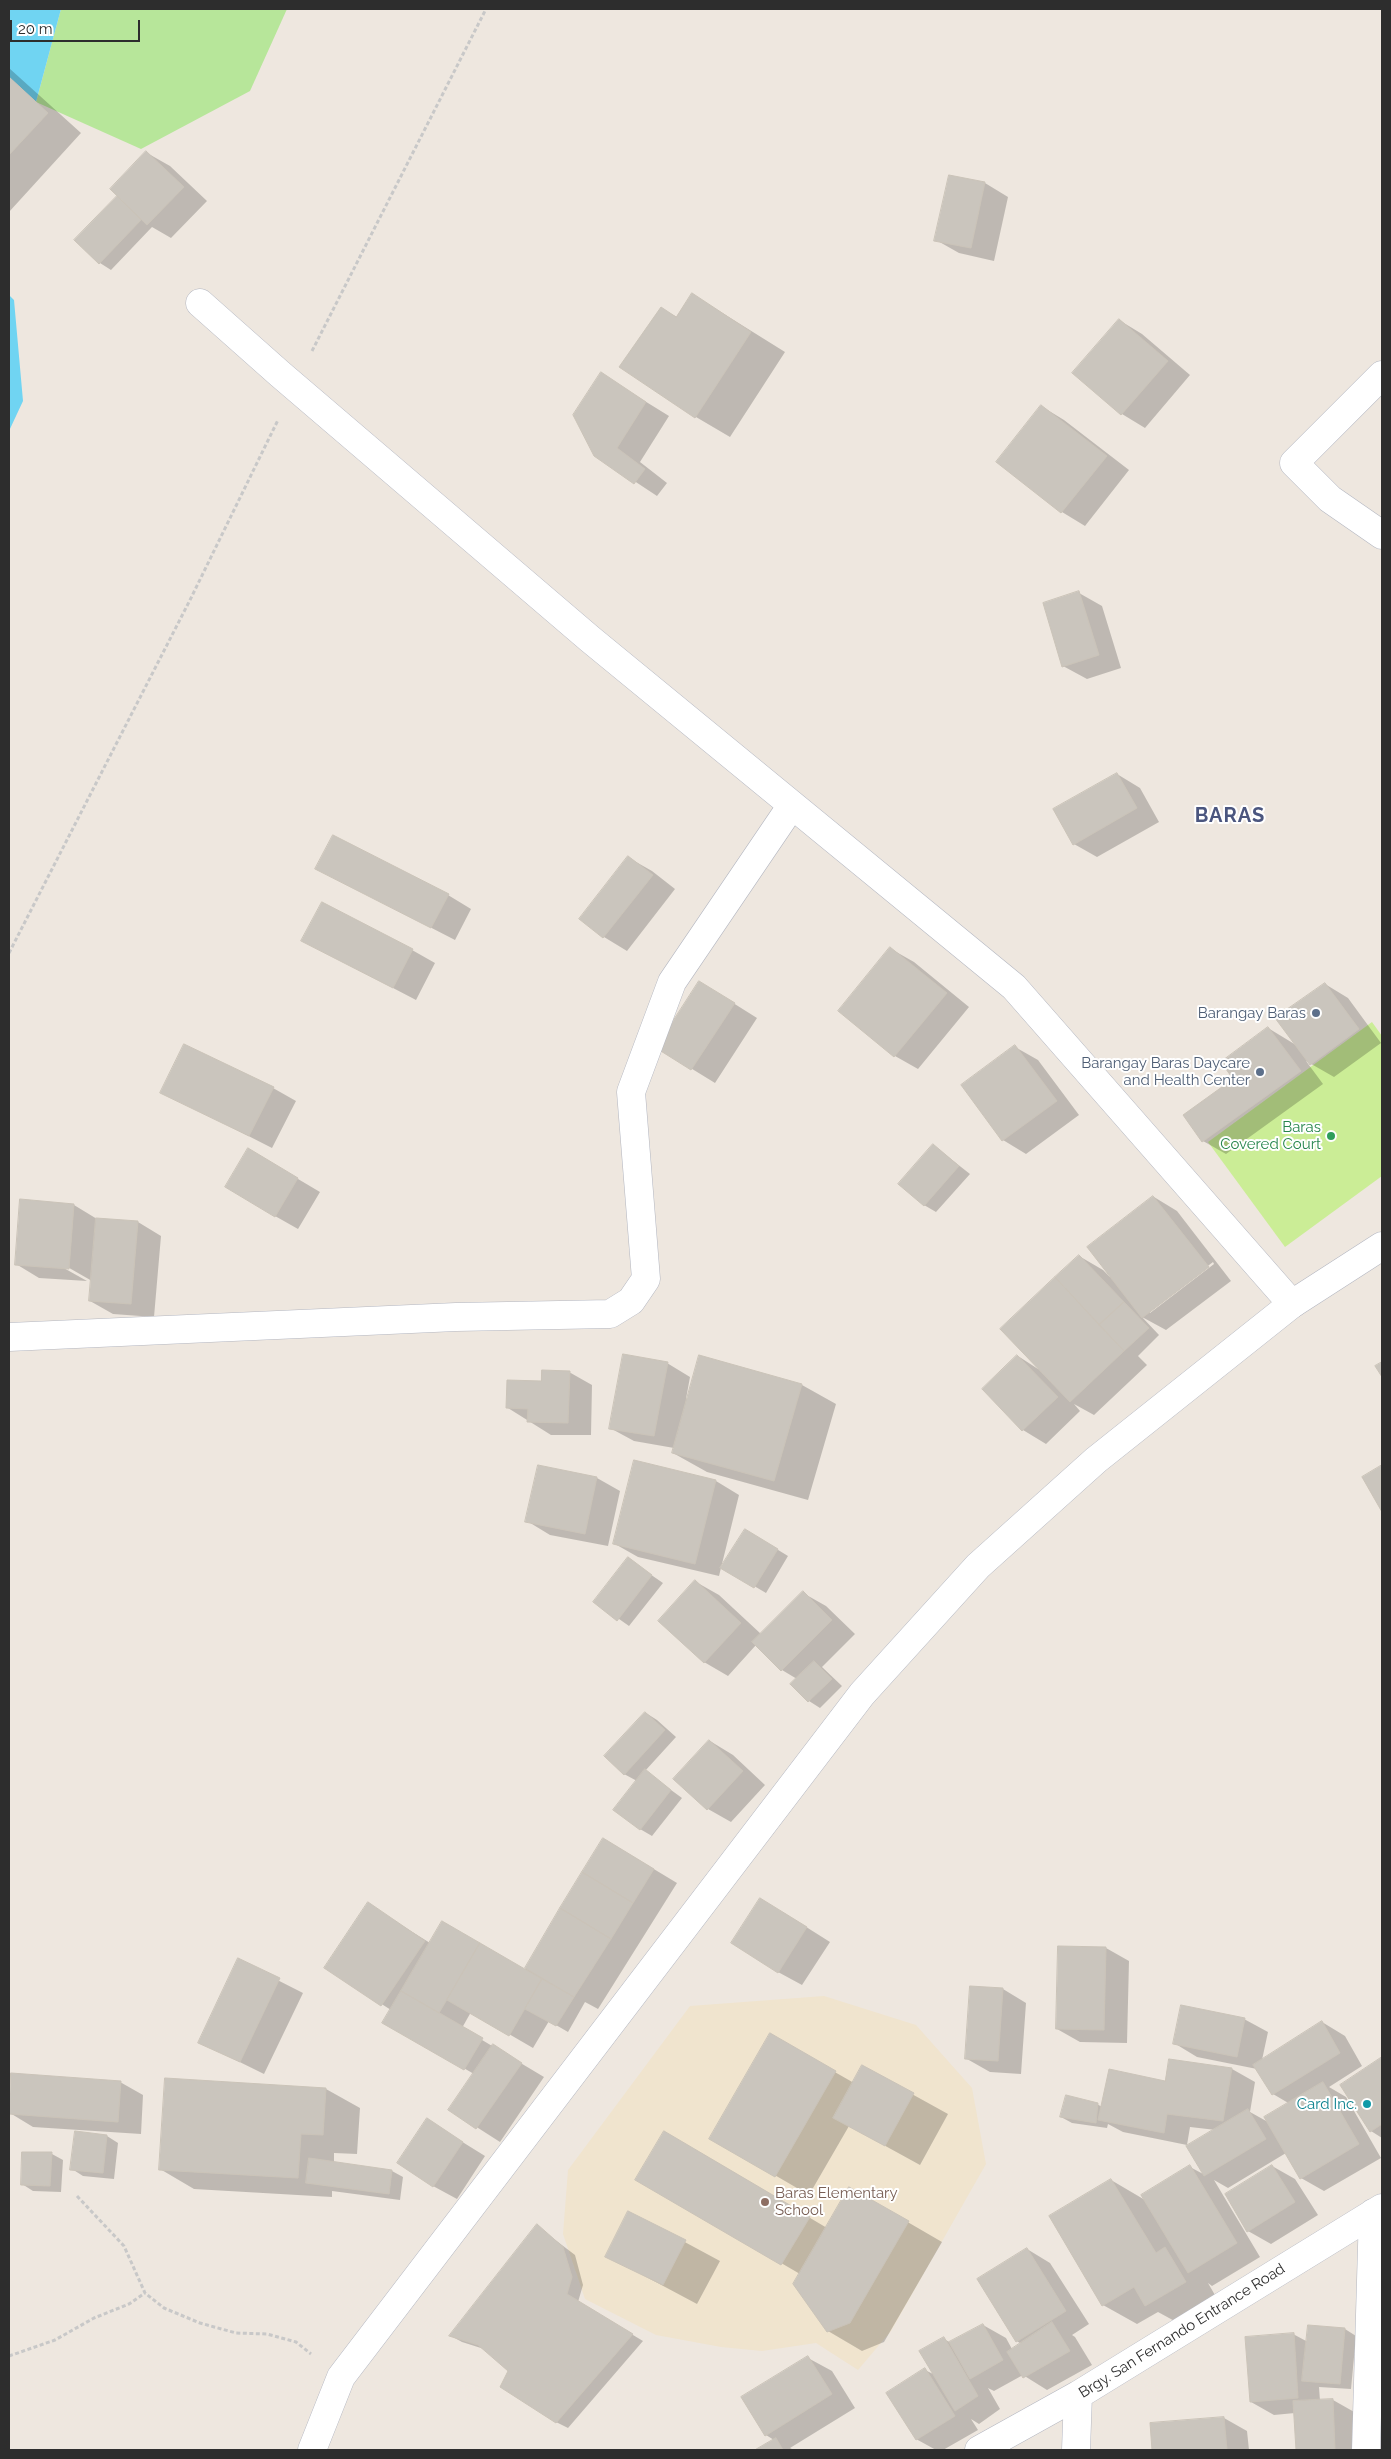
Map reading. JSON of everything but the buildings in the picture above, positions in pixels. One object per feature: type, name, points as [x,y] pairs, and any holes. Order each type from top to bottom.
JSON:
[{"type":"street","points":[[200,302],[294,386],[590,639],[1014,987],[1292,1304]]},
{"type":"street","points":[[1382,375],[1294,463],[1330,500],[1382,534]]},
{"type":"street","points":[[9,1337],[456,1316],[610,1314],[631,1301],[646,1279],[631,1092],[672,982],[792,805]]},
{"type":"street","points":[[312,2450],[341,2377],[862,1694],[986,1559],[1096,1460],[1292,1304],[1382,1246]]},
{"type":"street","points":[[1366,2450],[1378,2210]]},
{"type":"street","name":"Brgy. San Fernando Entrance Road","points":[[979,2450],[1078,2395],[1378,2210]]},
{"type":"street","points":[[1076,2450],[1078,2395]]},
{"type":"path","points":[[9,953],[190,600],[294,386],[486,9]]},
{"type":"path","points":[[77,2196],[124,2246],[145,2293],[164,2308],[200,2323],[236,2333],[267,2334],[296,2342],[341,2377]]},
{"type":"path","points":[[9,2356],[55,2340],[94,2318],[129,2304],[145,2293]]},
{"type":"shaded area","name":"Baras Elementary School","points":[[824,1996],[916,2025],[972,2088],[986,2164],[891,2331],[858,2370],[816,2343],[762,2351],[721,2347],[656,2335],[585,2299],[563,2234],[568,2170],[690,2006]]},
{"type":"green space","points":[[61,9],[287,9],[250,91],[141,149],[36,102]]},
{"type":"green space","points":[[1372,1022],[1382,1036],[1382,1176],[1285,1247],[1208,1142]]},
{"type":"water","points":[[9,9],[61,9],[36,102],[9,77]]},
{"type":"water","points":[[9,295],[14,300],[23,401],[9,431]]},
{"type":"place","name":"Barangay Baras","points":[[1316,1013]]},
{"type":"place","name":"Barangay Baras Daycare and Health Center","points":[[1260,1072]]},
{"type":"place","name":"Baras Covered Court","points":[[1331,1136]]},
{"type":"place","name":"Card Inc.","points":[[1367,2104]]},
{"type":"place","name":"Baras Elementary School","points":[[765,2202]]},
{"type":"district","name":"BARAS","points":[[1230,816]]}]
